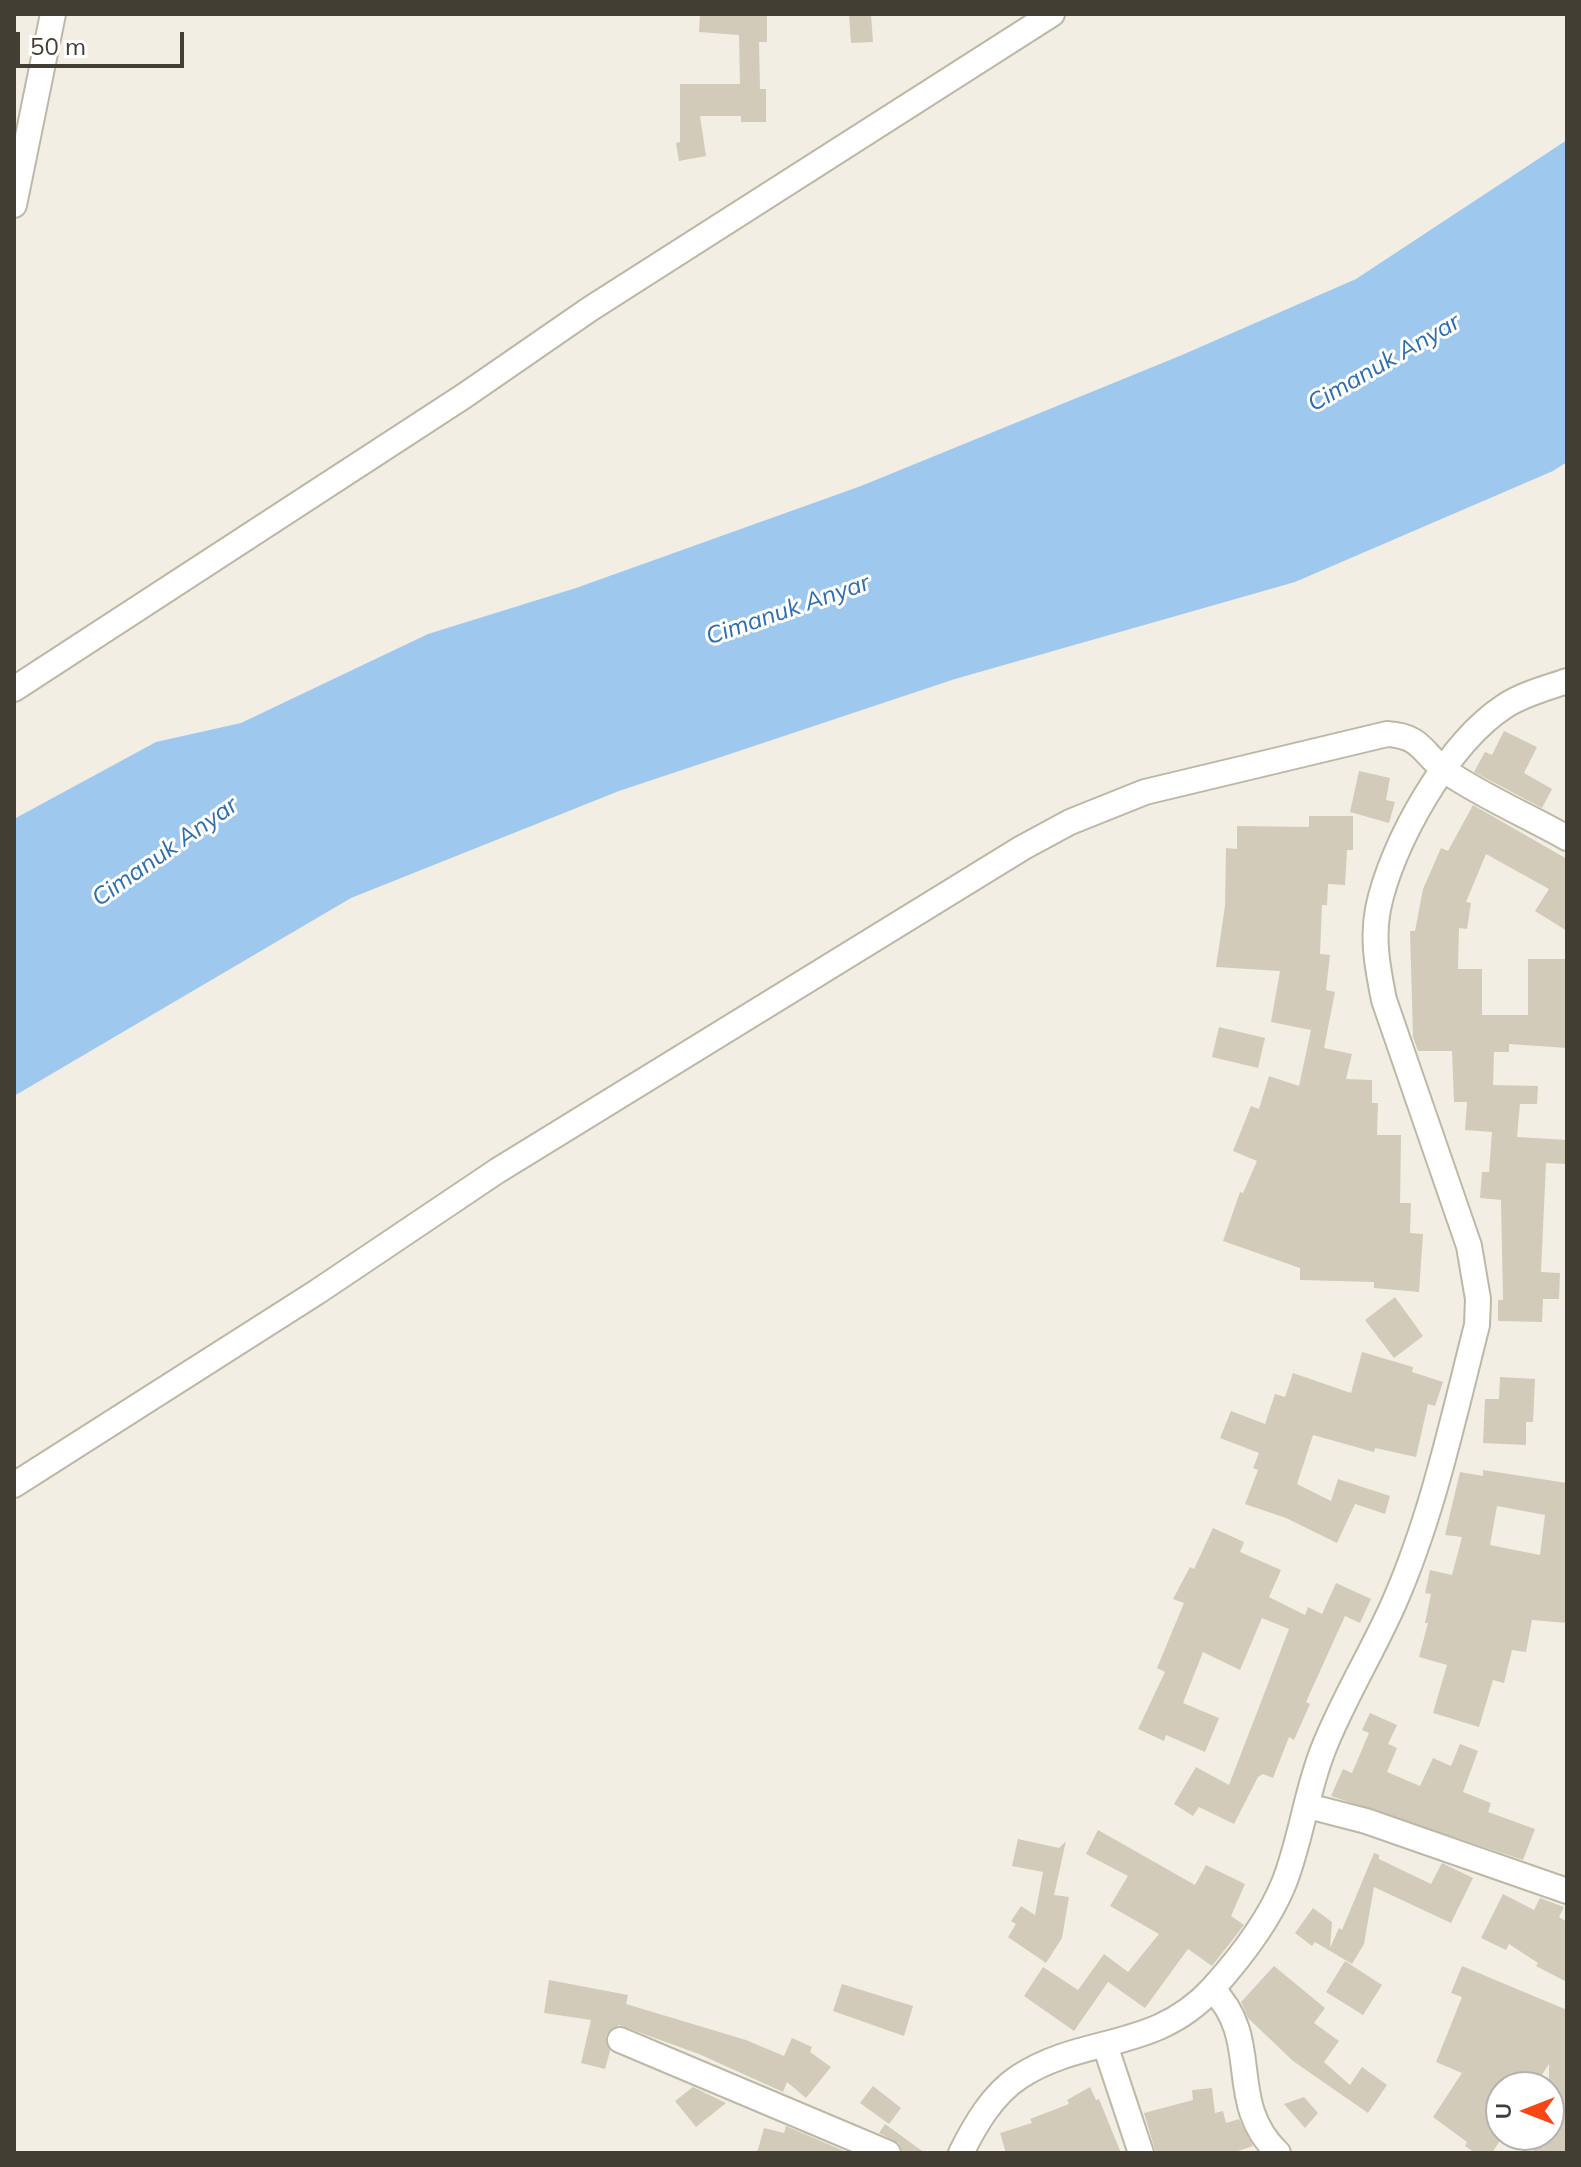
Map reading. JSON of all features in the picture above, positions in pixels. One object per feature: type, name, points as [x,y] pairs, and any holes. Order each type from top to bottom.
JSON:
[{"type":"street","points":[[14,205],[53,14]]},
{"type":"street","points":[[14,689],[1037,18]]},
{"type":"street","points":[[961,2153],[975,2124],[1017,2079],[1041,2065],[1168,2025],[1212,1989],[1264,1921],[1284,1882],[1323,1749],[1395,1602],[1427,1520],[1477,1325],[1478,1299],[1469,1246],[1403,1061],[1376,964],[1378,911],[1385,882],[1418,812],[1468,738],[1505,706],[1567,681]]},
{"type":"street","points":[[14,1485],[304,1300],[497,1171],[948,890],[1070,822],[1145,792],[1387,734],[1415,740],[1444,770],[1567,838]]},
{"type":"street","points":[[1308,1806],[1366,1821],[1567,1891]]},
{"type":"street","points":[[1212,1989],[1230,2006],[1236,2020],[1248,2104],[1259,2128],[1278,2153]]},
{"type":"street","points":[[620,2040],[888,2153]]},
{"type":"street","points":[[1105,2045],[1141,2153]]},
{"type":"water","name":"Cimanuk Anyar","points":[[1567,140],[1567,462],[1553,471],[1295,582],[955,679],[619,791],[351,898],[14,1096],[14,819],[156,742],[241,723],[428,634],[576,588],[861,486],[1182,355],[1356,279]]},
{"type":"building","points":[[700,14],[767,14],[767,42],[759,42],[760,89],[766,89],[766,122],[741,122],[741,116],[700,116],[706,156],[679,161],[676,143],[680,142],[680,84],[740,84],[739,35],[699,32]]},
{"type":"building","points":[[849,14],[871,14],[873,42],[851,43]]},
{"type":"building","points":[[1504,731],[1537,747],[1524,773],[1552,789],[1542,808],[1474,772],[1485,752],[1492,755]]},
{"type":"building","points":[[1359,771],[1390,778],[1386,800],[1395,802],[1389,823],[1350,812]]},
{"type":"building","points":[[1473,805],[1567,859],[1567,931],[1535,911],[1549,889],[1486,854],[1466,902],[1471,903],[1467,929],[1459,928],[1458,969],[1482,969],[1482,1015],[1528,1015],[1528,959],[1567,959],[1567,1048],[1509,1044],[1509,1052],[1494,1052],[1493,1085],[1538,1086],[1537,1104],[1520,1104],[1517,1137],[1567,1140],[1567,1164],[1546,1163],[1541,1272],[1560,1273],[1559,1299],[1543,1299],[1542,1322],[1498,1321],[1498,1300],[1503,1300],[1501,1200],[1480,1198],[1482,1172],[1489,1172],[1492,1132],[1465,1130],[1467,1102],[1454,1102],[1452,1051],[1418,1051],[1413,1037],[1410,931],[1415,931],[1423,889],[1441,848],[1448,851]]},
{"type":"building","points":[[1309,816],[1353,816],[1353,850],[1347,850],[1345,885],[1328,884],[1327,905],[1322,905],[1320,954],[1330,955],[1326,990],[1335,992],[1324,1048],[1352,1054],[1346,1079],[1372,1080],[1372,1103],[1378,1103],[1377,1135],[1401,1135],[1400,1203],[1411,1203],[1410,1233],[1423,1234],[1419,1292],[1374,1288],[1374,1282],[1300,1280],[1300,1268],[1223,1241],[1240,1192],[1243,1193],[1257,1161],[1233,1151],[1251,1106],[1259,1109],[1269,1076],[1299,1086],[1311,1030],[1271,1022],[1280,971],[1216,967],[1225,906],[1226,848],[1237,849],[1237,826],[1309,827]]},
{"type":"building","points":[[1219,1027],[1265,1038],[1258,1068],[1212,1057]]},
{"type":"building","points":[[1395,1297],[1423,1336],[1394,1358],[1365,1320]]},
{"type":"building","points":[[1362,1352],[1413,1367],[1412,1372],[1443,1382],[1435,1406],[1428,1404],[1416,1457],[1375,1448],[1374,1452],[1313,1435],[1297,1484],[1331,1501],[1338,1479],[1390,1496],[1385,1514],[1355,1504],[1337,1543],[1286,1518],[1245,1504],[1258,1470],[1253,1468],[1259,1453],[1220,1438],[1231,1411],[1265,1424],[1275,1394],[1285,1397],[1293,1373],[1351,1393]]},
{"type":"building","points":[[1500,1377],[1535,1379],[1533,1422],[1526,1422],[1526,1445],[1483,1443],[1485,1399],[1499,1399]]},
{"type":"building","points":[[1483,1470],[1567,1483],[1567,1623],[1532,1620],[1526,1652],[1512,1650],[1504,1683],[1493,1680],[1479,1727],[1433,1713],[1447,1665],[1419,1657],[1428,1623],[1425,1623],[1431,1594],[1425,1593],[1430,1570],[1452,1575],[1462,1537],[1445,1535],[1460,1472],[1483,1476]],"holes":[[[1497,1506],[1545,1515],[1540,1555],[1490,1545]]]},
{"type":"building","points":[[1213,1528],[1244,1542],[1240,1552],[1281,1570],[1269,1597],[1305,1615],[1308,1607],[1322,1614],[1336,1583],[1371,1599],[1360,1623],[1345,1616],[1306,1702],[1310,1704],[1294,1740],[1289,1737],[1273,1778],[1263,1774],[1258,1777],[1234,1824],[1199,1807],[1193,1816],[1174,1804],[1196,1767],[1229,1785],[1289,1629],[1262,1618],[1240,1670],[1203,1652],[1183,1703],[1219,1718],[1205,1752],[1166,1735],[1164,1741],[1138,1729],[1165,1672],[1157,1668],[1184,1603],[1173,1599],[1190,1567],[1194,1569]]},
{"type":"building","points":[[1370,1713],[1397,1725],[1388,1744],[1397,1748],[1387,1772],[1420,1786],[1433,1758],[1451,1766],[1460,1744],[1478,1751],[1463,1792],[1491,1803],[1488,1812],[1535,1829],[1523,1860],[1331,1796],[1343,1769],[1352,1773],[1369,1733],[1362,1730]]},
{"type":"building","points":[[1098,1830],[1195,1885],[1206,1865],[1245,1884],[1231,1916],[1244,1925],[1212,1966],[1188,1949],[1145,2008],[1108,1982],[1074,2031],[1024,1996],[1043,1967],[1078,1990],[1104,1954],[1128,1972],[1159,1934],[1110,1906],[1128,1876],[1086,1854]]},
{"type":"building","points":[[1018,1839],[1059,1848],[1066,1841],[1054,1895],[1069,1897],[1062,1938],[1046,1963],[1008,1937],[1016,1924],[1011,1921],[1021,1906],[1035,1915],[1043,1872],[1012,1866]]},
{"type":"building","points":[[1374,1853],[1379,1855],[1379,1859],[1431,1884],[1442,1863],[1473,1878],[1451,1923],[1374,1887],[1364,1944],[1352,1964],[1315,1942],[1312,1946],[1295,1933],[1313,1908],[1332,1922],[1330,1948],[1339,1928],[1342,1930]]},
{"type":"building","points":[[1503,1894],[1534,1910],[1540,1898],[1564,1907],[1559,1917],[1567,1922],[1567,1982],[1536,1966],[1538,1963],[1509,1944],[1506,1950],[1481,1938]]},
{"type":"building","points":[[1345,1961],[1382,1985],[1363,2015],[1326,1992]]},
{"type":"building","points":[[1274,1966],[1325,2008],[1314,2023],[1339,2041],[1324,2062],[1350,2085],[1362,2067],[1387,2085],[1368,2113],[1293,2061],[1248,2018],[1241,2002]]},
{"type":"building","points":[[1462,1966],[1567,2010],[1567,2153],[1532,2153],[1565,2151],[1565,2071],[1549,2071],[1549,2064],[1544,2071],[1485,2071],[1485,2151],[1492,2153],[1475,2153],[1465,2146],[1467,2142],[1433,2117],[1462,2073],[1436,2062],[1462,1997],[1451,1993]]},
{"type":"building","points":[[549,1980],[628,1995],[626,2004],[746,2040],[784,2056],[792,2038],[812,2047],[810,2052],[831,2067],[806,2098],[787,2082],[783,2092],[699,2054],[619,2025],[606,2035],[610,2051],[605,2069],[581,2063],[591,2020],[544,2013]]},
{"type":"building","points":[[842,1984],[913,2006],[904,2036],[833,2011]]},
{"type":"building","points":[[873,2086],[901,2108],[889,2124],[860,2103]]},
{"type":"building","points":[[693,2087],[726,2103],[696,2127],[675,2101]]},
{"type":"building","points":[[1090,2087],[1096,2100],[1099,2099],[1121,2153],[1006,2153],[1000,2133],[1032,2123],[1030,2119],[1069,2104],[1067,2100]]},
{"type":"building","points":[[1212,2088],[1215,2113],[1223,2111],[1226,2123],[1239,2119],[1253,2146],[1232,2153],[1156,2153],[1144,2113],[1193,2100],[1192,2090]]},
{"type":"building","points":[[1304,2097],[1318,2113],[1305,2128],[1284,2104]]},
{"type":"building","points":[[885,2124],[925,2153],[903,2153],[899,2143],[879,2133]]},
{"type":"building","points":[[786,2126],[849,2153],[757,2153],[764,2128],[784,2133]]}]
